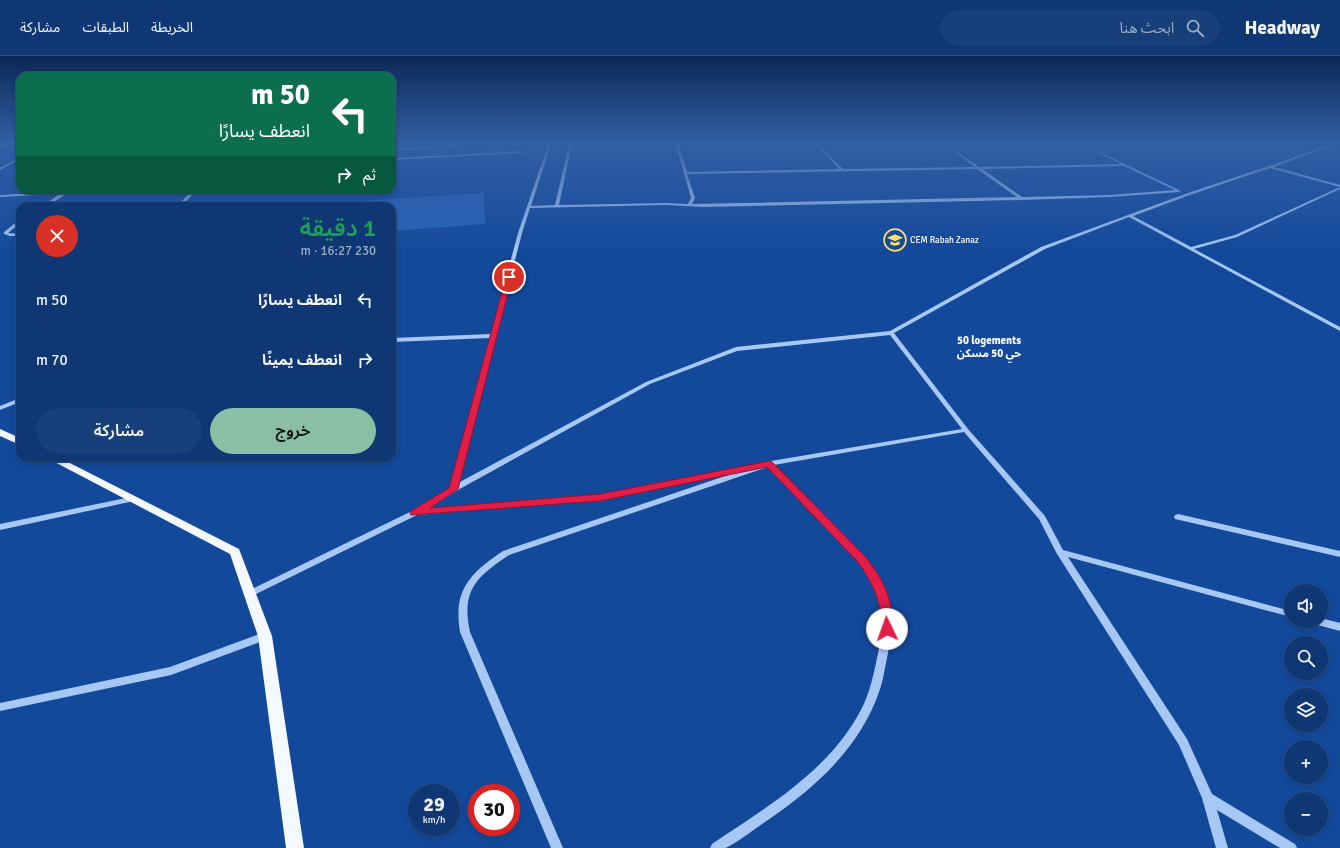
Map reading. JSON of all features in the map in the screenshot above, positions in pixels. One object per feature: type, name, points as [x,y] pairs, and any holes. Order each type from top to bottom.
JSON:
[{"type":"main road","points":[[0,432],[16,440]]},
{"type":"main road","points":[[60,462],[235,552],[251,593],[265,636],[295,848]]},
{"type":"street","points":[[453,489],[520,234],[538,179]]},
{"type":"street","points":[[557,206],[563,179]]},
{"type":"street","points":[[688,179],[693,198],[689,206]]},
{"type":"street","points":[[994,179],[1022,198]]},
{"type":"street","points":[[1156,179],[1189,194]]},
{"type":"street","points":[[251,593],[415,513],[453,489],[648,383],[736,348],[891,333],[1044,248],[1131,217],[1189,194],[1234,179]]},
{"type":"street","points":[[1312,179],[1340,187]]},
{"type":"street","points":[[1190,249],[1236,236],[1340,187]]},
{"type":"street","points":[[529,207],[666,204],[689,206],[1110,196],[1179,190]]},
{"type":"street","points":[[0,196],[43,194]]},
{"type":"street","points":[[50,202],[63,194]]},
{"type":"street","points":[[183,202],[192,194]]},
{"type":"street","points":[[1131,217],[1340,330]]},
{"type":"street","points":[[16,225],[5,233],[16,235]]},
{"type":"street","points":[[891,333],[966,430],[1042,518],[1060,552],[1183,742],[1208,798],[1222,848]]},
{"type":"street","points":[[396,340],[493,336]]},
{"type":"street","points":[[0,408],[16,402]]},
{"type":"street","points":[[415,513],[600,498],[769,464],[966,430]]},
{"type":"street","points":[[557,848],[465,632],[461,617],[462,602],[468,587],[478,574],[491,562],[506,553],[769,464]]},
{"type":"street","points":[[716,848],[803,788],[827,767],[847,743],[862,719],[873,695],[881,671],[885,643],[886,610],[882,592],[873,574],[860,558],[769,464]]},
{"type":"street","points":[[0,527],[131,499]]},
{"type":"street","points":[[1178,517],[1340,554]]},
{"type":"street","points":[[1060,552],[1284,612]]},
{"type":"street","points":[[1328,624],[1340,627]]},
{"type":"street","points":[[0,707],[171,671],[265,636]]},
{"type":"street","points":[[1208,798],[1291,848]]},
{"type":"shaded area","points":[[484,193],[485,224],[396,231],[396,202],[344,202]]},
{"type":"place","name":"CEM Rabah Zanaz","points":[[895,240]]},
{"type":"district","name":"50 logements حي 50 مسكن","points":[[989,346]]},
{"type":"route","points":[[509,277],[453,489],[415,513],[600,498],[769,464],[860,558],[873,574],[882,592],[886,610],[887,629]]}]
